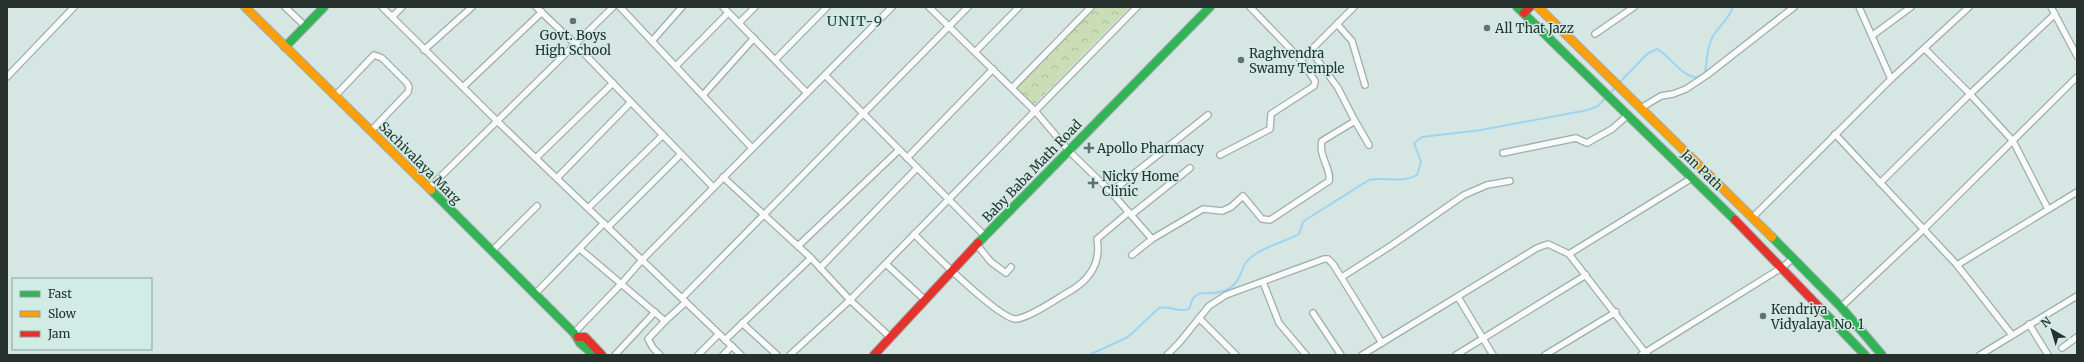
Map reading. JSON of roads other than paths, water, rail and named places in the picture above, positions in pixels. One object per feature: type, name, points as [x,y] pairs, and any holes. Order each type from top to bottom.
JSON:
[{"type":"main road","name":"Sachivalaya Marg","points":[[245,7],[430,188],[576,335],[580,343],[594,355]]},
{"type":"main road","name":"Baby Baba Math Road","points":[[874,355],[985,236],[1210,7]]},
{"type":"main road","name":"Jan Path","points":[[1517,7],[1613,103],[1783,267],[1865,355]]},
{"type":"main road","points":[[1524,13],[1530,7]]},
{"type":"main road","name":"Jan Path","points":[[1538,7],[1793,258],[1841,307],[1882,355]]},
{"type":"main road","points":[[285,46],[322,8]]},
{"type":"main road","name":"Sachivalaya Marg","points":[[576,335],[585,337],[602,355]]},
{"type":"street","points":[[7,77],[74,7]]},
{"type":"street","points":[[285,7],[305,26]]},
{"type":"street","points":[[382,7],[496,120],[741,355]]},
{"type":"street","points":[[392,17],[402,7]]},
{"type":"street","points":[[424,50],[472,7]]},
{"type":"street","points":[[536,7],[575,44],[713,188]]},
{"type":"street","points":[[430,188],[496,120],[613,7]]},
{"type":"street","points":[[620,7],[752,148]]},
{"type":"street","points":[[652,41],[682,7]]},
{"type":"street","points":[[723,7],[807,93]]},
{"type":"street","points":[[739,23],[755,7]]},
{"type":"street","points":[[774,60],[828,7]]},
{"type":"street","points":[[576,335],[642,260],[892,7]]},
{"type":"street","points":[[929,7],[1036,112],[1069,151],[1111,192],[1152,238]]},
{"type":"street","points":[[660,355],[652,348],[648,339],[764,214],[950,27],[968,7]]},
{"type":"street","points":[[975,52],[1019,7]]},
{"type":"street","points":[[1012,88],[1091,7]]},
{"type":"street","points":[[790,355],[850,300],[886,264],[948,199],[1036,112],[1138,7]]},
{"type":"street","points":[[1220,155],[1270,129],[1271,114],[1314,86],[1315,81],[1301,60],[1250,7]]},
{"type":"street","points":[[1301,60],[1354,7]]},
{"type":"street","points":[[1595,34],[1634,7]]},
{"type":"street","points":[[1641,108],[1662,96],[1678,93],[1691,86],[1794,7]]},
{"type":"street","points":[[1859,7],[1891,79]]},
{"type":"street","points":[[1873,36],[1911,7]]},
{"type":"street","points":[[1752,217],[1891,79],[1969,7]]},
{"type":"street","points":[[2051,7],[2077,56]]},
{"type":"street","points":[[463,87],[542,12]]},
{"type":"street","points":[[676,66],[728,13]]},
{"type":"street","points":[[1880,183],[1970,94],[2055,14]]},
{"type":"street","points":[[1337,24],[1352,41],[1365,85]]},
{"type":"street","points":[[702,95],[754,38]]},
{"type":"street","points":[[1925,48],[2013,141],[2048,209]]},
{"type":"street","points":[[1311,51],[1338,88],[1369,144]]},
{"type":"street","points":[[336,95],[374,55],[382,58],[407,82],[409,87],[408,92],[371,131]]},
{"type":"street","points":[[907,158],[993,69]]},
{"type":"street","points":[[825,75],[985,236]]},
{"type":"street","points":[[1841,307],[1924,229],[2077,77]]},
{"type":"street","points":[[536,158],[612,83]]},
{"type":"street","points":[[557,178],[631,102]]},
{"type":"street","points":[[1111,192],[1208,115]]},
{"type":"street","points":[[1503,153],[1576,138],[1586,143],[1612,128],[1628,116]]},
{"type":"street","points":[[1132,255],[1152,238],[1203,209],[1222,211],[1231,207],[1243,196],[1262,219],[1270,220],[1329,181],[1330,178],[1321,147],[1322,141],[1355,121]]},
{"type":"street","points":[[1835,134],[1956,265],[2012,335]]},
{"type":"street","points":[[588,208],[663,135]]},
{"type":"street","points":[[798,246],[899,150]]},
{"type":"street","points":[[535,294],[580,249],[681,154]]},
{"type":"street","points":[[820,268],[917,168]]},
{"type":"street","points":[[914,234],[953,272],[1010,318],[1017,319],[1049,305],[1082,283],[1091,273],[1098,260],[1097,239],[1190,168]]},
{"type":"street","points":[[723,177],[811,258],[850,300],[891,338]]},
{"type":"street","points":[[1568,254],[1692,178]]},
{"type":"street","points":[[1342,277],[1392,245],[1464,194],[1487,185],[1510,181]]},
{"type":"street","points":[[1956,265],[2077,192]]},
{"type":"street","points":[[492,251],[537,206]]},
{"type":"street","points":[[1362,355],[1542,244],[1554,246],[1568,254],[1616,312],[1644,354],[1783,267],[1793,258]]},
{"type":"street","points":[[977,245],[991,262],[1006,273],[1011,267]]},
{"type":"street","points":[[580,249],[622,283],[665,321]]},
{"type":"street","points":[[725,340],[811,258]]},
{"type":"street","points":[[1167,355],[1180,343],[1209,306],[1226,295],[1324,259],[1330,261],[1342,277],[1382,343]]},
{"type":"street","points":[[886,264],[925,300]]},
{"type":"street","points":[[1456,355],[1586,275]]},
{"type":"street","points":[[1263,282],[1279,323],[1306,355]]},
{"type":"street","points":[[1980,355],[2077,296]]},
{"type":"street","points":[[1458,297],[1493,355]]},
{"type":"street","points":[[615,355],[655,312]]},
{"type":"street","points":[[1545,355],[1616,312]]},
{"type":"street","points":[[1313,313],[1341,355]]},
{"type":"street","points":[[1199,318],[1236,355]]},
{"type":"street","points":[[742,323],[776,355]]},
{"type":"street","points":[[2029,324],[2048,355]]},
{"type":"street","points":[[698,355],[719,334]]},
{"type":"street","points":[[2062,348],[2077,337]]},
{"type":"street","points":[[723,355],[732,346]]},
{"type":"waterway","points":[[1619,83],[1647,54],[1657,49],[1686,74],[1692,77],[1698,77],[1705,73],[1712,37],[1727,18],[1733,7]]},
{"type":"waterway","points":[[1609,94],[1616,87]]},
{"type":"waterway","points":[[1089,355],[1128,337],[1159,308],[1166,307],[1182,310],[1189,309],[1193,298],[1200,293],[1216,293],[1231,287],[1235,284],[1245,264],[1250,258],[1265,249],[1299,234],[1303,222],[1369,180],[1405,179],[1417,175],[1421,162],[1414,143],[1422,137],[1481,130],[1588,110],[1598,106],[1606,97]]},
{"type":"place","name":"Govt. Boys High School","points":[[573,21]]},
{"type":"place","name":"All That Jazz","points":[[1487,28]]},
{"type":"place","name":"Raghvendra Swamy Temple","points":[[1241,60]]},
{"type":"place","name":"Apollo Pharmacy","points":[[1089,148]]},
{"type":"place","name":"Nicky Home Clinic","points":[[1093,183]]},
{"type":"place","name":"Kendriya Vidyalaya No. 1","points":[[1763,316]]},
{"type":"district","name":"UNIT-9","points":[[855,21]]}]
